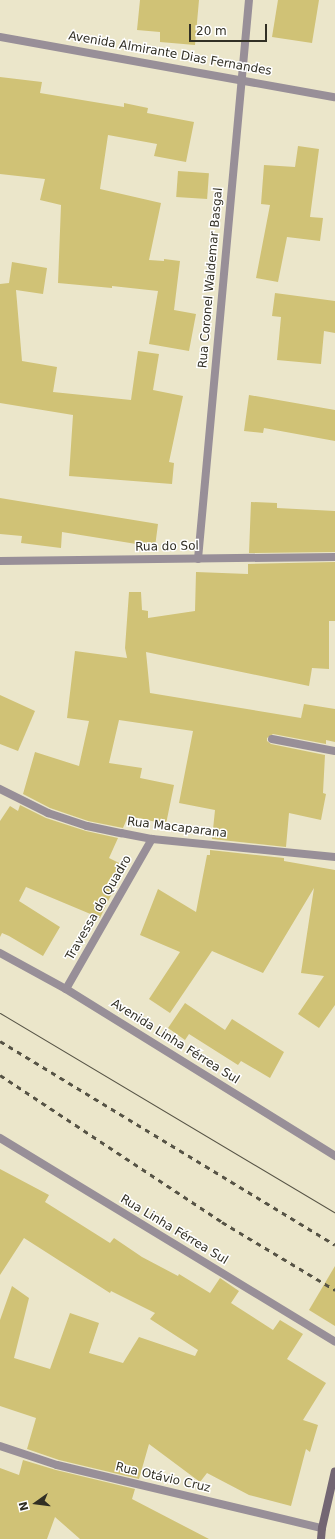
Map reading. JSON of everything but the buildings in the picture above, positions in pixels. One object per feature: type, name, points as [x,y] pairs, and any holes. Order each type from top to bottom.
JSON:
[{"type":"main road","points":[[322,1539],[322,1528],[335,1470]]},
{"type":"main road","points":[[315,1539],[322,1528]]},
{"type":"street","name":"Rua Coronel Waldemar Basgal","points":[[198,559],[240,78],[249,0]]},
{"type":"street","name":"Avenida Almirante Dias Fernandes","points":[[0,37],[240,78],[335,97]]},
{"type":"street","name":"Rua do Sol","points":[[0,561],[335,557]]},
{"type":"street","points":[[272,740],[335,751]]},
{"type":"street","name":"Rua Macaparana","points":[[0,789],[48,813],[87,826],[152,840],[335,857]]},
{"type":"street","name":"Travessa do Quadro","points":[[66,989],[152,840]]},
{"type":"street","name":"Avenida Linha Férrea Sul","points":[[0,953],[66,989],[335,1156]]},
{"type":"street","name":"Rua Linha Férrea Sul","points":[[0,1138],[335,1342]]},
{"type":"street","name":"Rua Otávio Cruz","points":[[0,1446],[57,1465],[322,1528]]},
{"type":"tram line","points":[[0,1013],[335,1213]]},
{"type":"railway","points":[[0,1041],[335,1245]]},
{"type":"railway","points":[[0,1075],[222,1222],[335,1290]]}]
